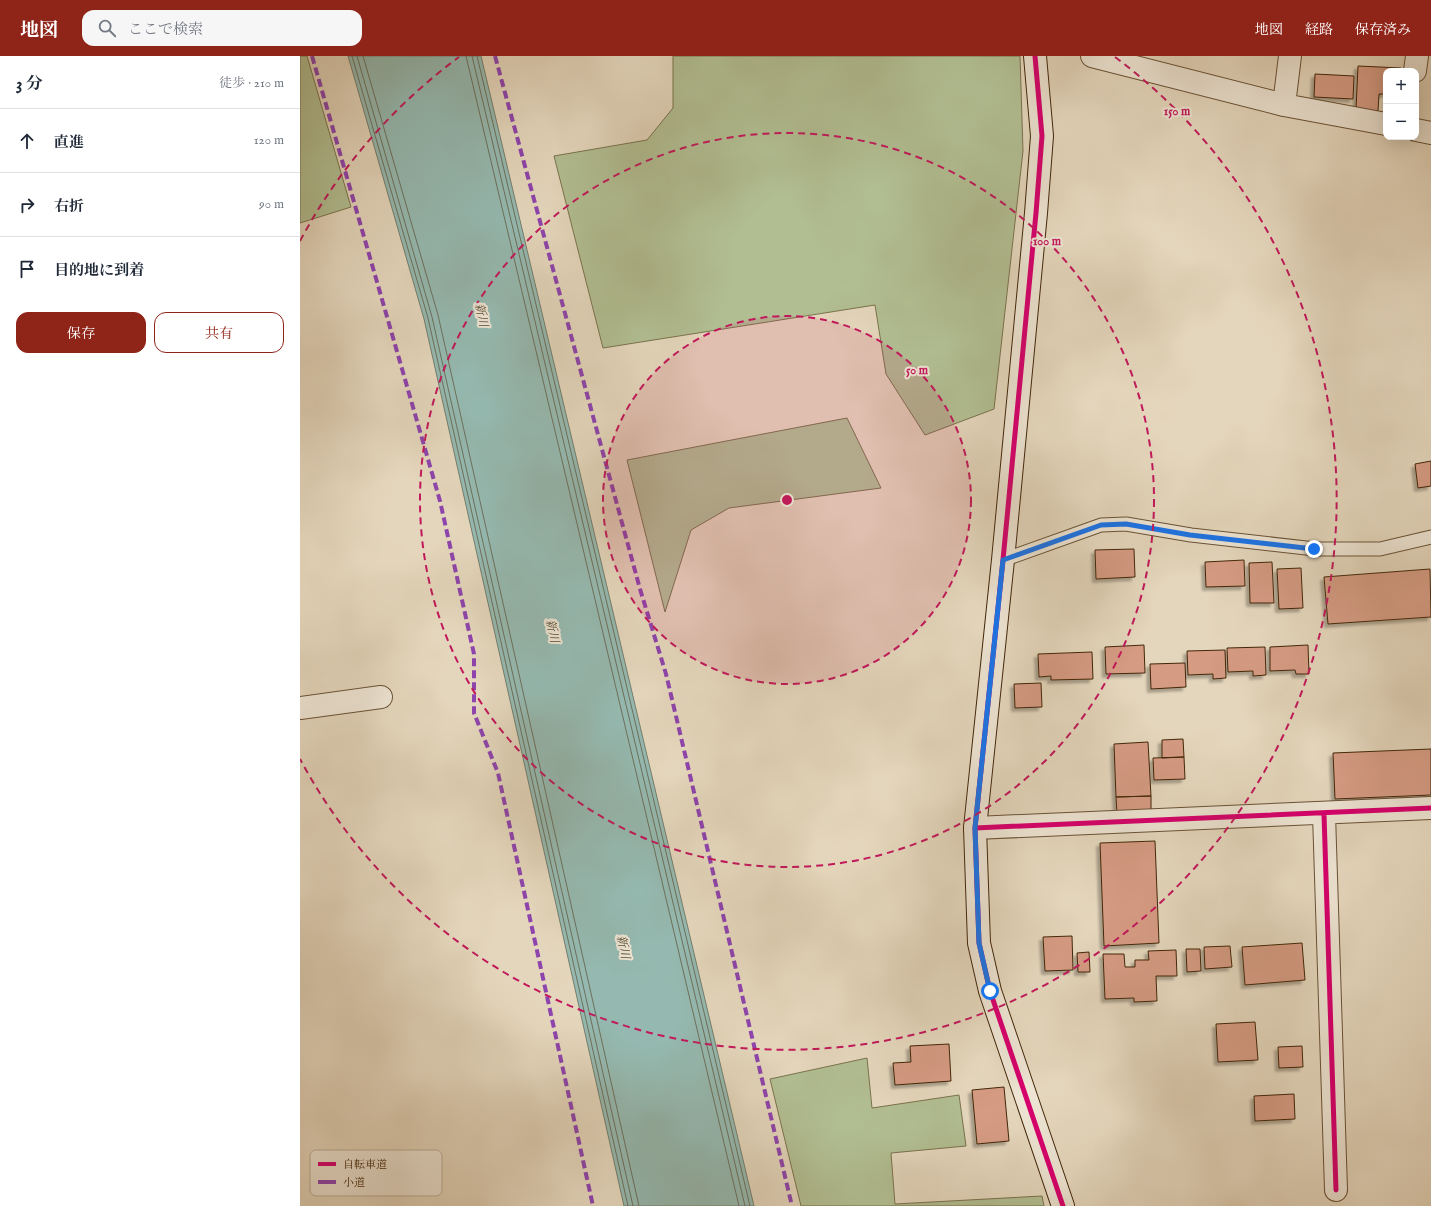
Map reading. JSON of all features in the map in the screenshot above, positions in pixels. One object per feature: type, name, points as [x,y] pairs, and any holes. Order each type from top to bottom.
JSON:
[{"type":"street","points":[[1035,56],[1042,136],[1003,560],[975,828],[979,943],[990,991],[1063,1206]]},
{"type":"street","points":[[1092,56],[1284,105],[1383,123]]},
{"type":"street","points":[[1284,105],[1290,56]]},
{"type":"street","points":[[1415,68],[1417,56]]},
{"type":"street","points":[[1419,131],[1431,133]]},
{"type":"street","points":[[300,708],[381,697]]},
{"type":"street","points":[[975,828],[1324,814],[1431,808]]},
{"type":"street","points":[[1324,814],[1336,1190]]},
{"type":"lane","points":[[1003,560],[1101,525],[1126,524],[1190,535],[1314,549],[1380,549],[1431,537]]},
{"type":"green space","points":[[300,56],[307,56],[351,207],[300,223]]},
{"type":"green space","points":[[673,56],[1020,56],[1023,151],[994,409],[925,435],[886,374],[875,305],[603,348],[554,156],[647,140],[673,108]]},
{"type":"green space","points":[[847,418],[881,488],[729,508],[691,530],[665,612],[627,460]]},
{"type":"green space","points":[[867,1058],[872,1108],[959,1095],[966,1146],[891,1153],[895,1204],[1042,1196],[1044,1206],[801,1206],[770,1079]]},
{"type":"water","name":"新川","points":[[348,56],[481,56],[754,1206],[624,1206],[424,319]]},
{"type":"building","points":[[1358,66],[1401,68],[1383,68],[1383,94],[1379,94],[1378,111],[1356,109]]},
{"type":"building","points":[[1315,74],[1354,76],[1353,99],[1314,97]]},
{"type":"building","points":[[1431,461],[1431,486],[1418,488],[1415,464]]},
{"type":"building","points":[[1134,549],[1135,577],[1096,579],[1095,550]]},
{"type":"building","points":[[1244,560],[1245,586],[1206,587],[1205,562]]},
{"type":"building","points":[[1272,562],[1274,603],[1250,603],[1249,563]]},
{"type":"building","points":[[1301,568],[1303,608],[1279,609],[1277,569]]},
{"type":"building","points":[[1430,569],[1431,617],[1328,624],[1324,577]]},
{"type":"building","points":[[1144,645],[1145,673],[1106,674],[1105,647]]},
{"type":"building","points":[[1308,645],[1309,674],[1296,674],[1295,670],[1270,671],[1270,647]]},
{"type":"building","points":[[1265,647],[1266,675],[1253,676],[1253,671],[1228,672],[1227,648]]},
{"type":"building","points":[[1225,650],[1226,678],[1213,679],[1213,674],[1188,675],[1187,651]]},
{"type":"building","points":[[1092,652],[1093,679],[1051,680],[1051,676],[1039,677],[1038,654]]},
{"type":"building","points":[[1185,663],[1186,687],[1151,689],[1150,664]]},
{"type":"building","points":[[1041,683],[1042,707],[1015,708],[1014,684]]},
{"type":"building","points":[[1183,739],[1184,757],[1162,758],[1162,740]]},
{"type":"building","points":[[1148,742],[1151,796],[1116,797],[1114,744]]},
{"type":"building","points":[[1431,749],[1431,795],[1335,799],[1333,753]]},
{"type":"building","points":[[1184,757],[1185,779],[1154,780],[1153,758]]},
{"type":"building","points":[[1151,796],[1151,813],[1117,814],[1116,797]]},
{"type":"building","points":[[1155,841],[1159,943],[1104,946],[1100,843]]},
{"type":"building","points":[[1072,936],[1073,970],[1045,971],[1043,937]]},
{"type":"building","points":[[1302,943],[1305,980],[1245,985],[1242,947]]},
{"type":"building","points":[[1230,946],[1232,967],[1205,969],[1204,947]]},
{"type":"building","points":[[1186,949],[1200,949],[1201,971],[1187,972]]},
{"type":"building","points":[[1176,950],[1177,976],[1156,976],[1157,1001],[1134,1002],[1134,998],[1105,999],[1103,954],[1124,954],[1125,967],[1135,967],[1135,960],[1149,960],[1148,951]]},
{"type":"building","points":[[1089,952],[1090,972],[1078,972],[1077,953]]},
{"type":"building","points":[[1255,1022],[1258,1060],[1218,1062],[1216,1024]]},
{"type":"building","points":[[949,1044],[951,1081],[895,1085],[893,1063],[911,1062],[910,1046]]},
{"type":"building","points":[[1302,1046],[1303,1067],[1279,1068],[1278,1047]]},
{"type":"building","points":[[1004,1087],[1009,1141],[977,1144],[972,1090]]},
{"type":"building","points":[[1294,1094],[1295,1119],[1255,1121],[1254,1096]]},
{"type":"marked path","points":[[312,56],[440,501],[474,654],[474,713],[498,773],[593,1206]]},
{"type":"marked path","points":[[495,56],[640,589],[666,674],[792,1206]]},
{"type":"cycle path","points":[[1035,56],[1042,136],[1003,560],[975,828],[979,943],[990,991],[1063,1206]]},
{"type":"cycle path","points":[[975,828],[1431,808]]},
{"type":"cycle path","points":[[1324,814],[1336,1190]]},
{"type":"route","points":[[990,991],[979,943],[975,828],[982,774],[1003,560],[1101,525],[1126,524],[1190,535],[1314,549]]}]
